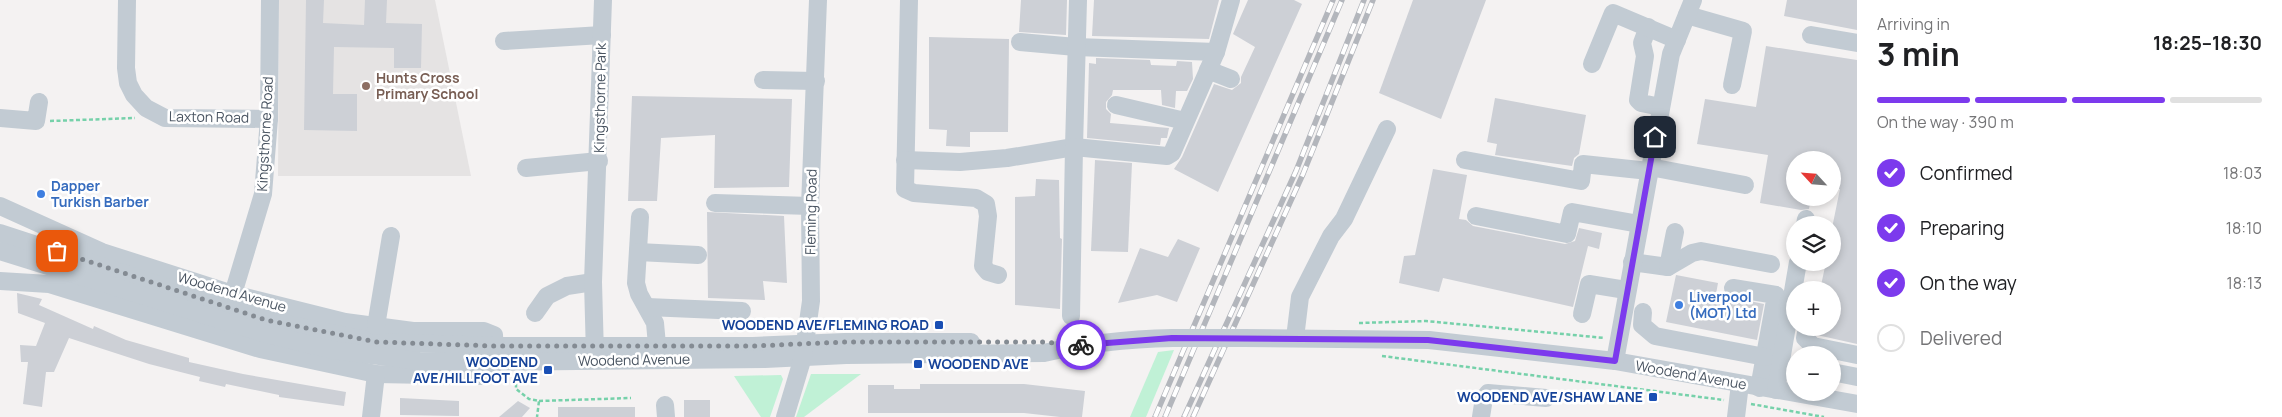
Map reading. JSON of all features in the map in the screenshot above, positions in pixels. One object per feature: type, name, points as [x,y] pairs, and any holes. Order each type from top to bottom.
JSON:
[{"type":"street","name":"Laxton Road","points":[[127,0],[126,68],[128,83],[134,96],[146,108],[165,118],[269,119]]},
{"type":"street","name":"Kingsthorne Road","points":[[233,294],[263,194],[269,119],[270,0]]},
{"type":"street","name":"Kingsthorne Park","points":[[595,353],[593,282],[603,0]]},
{"type":"street","name":"Fleming Road","points":[[785,417],[805,350],[811,302],[810,206],[818,0]]},
{"type":"street","points":[[909,0],[905,188],[914,193],[976,198],[986,204],[988,216],[983,266],[988,272],[998,275]]},
{"type":"street","points":[[1071,316],[1078,0]]},
{"type":"street","points":[[905,160],[960,162],[1007,158],[1074,147],[1167,156],[1172,153],[1216,52],[1232,0]]},
{"type":"street","points":[[1592,64],[1616,7],[1648,28],[1677,40]]},
{"type":"street","points":[[1615,361],[1626,290],[1671,54],[1690,8],[1743,31],[1732,85]]},
{"type":"street","points":[[1648,28],[1642,43],[1645,56],[1638,100],[1641,103],[1661,107]]},
{"type":"street","name":"Kingsthorne Park","points":[[504,41],[602,35]]},
{"type":"street","points":[[1811,36],[1857,43]]},
{"type":"street","points":[[1020,42],[1076,47],[1216,52]]},
{"type":"street","points":[[1208,70],[1231,79]]},
{"type":"street","points":[[763,80],[816,74]]},
{"type":"street","points":[[0,118],[36,121],[39,102]]},
{"type":"street","points":[[1116,105],[1185,121]]},
{"type":"street","points":[[1295,338],[1300,297],[1331,236],[1344,218],[1387,129]]},
{"type":"street","points":[[1465,160],[1581,181],[1584,164],[1649,169],[1745,185]]},
{"type":"street","name":"Kingsthorne Park","points":[[526,168],[598,161]]},
{"type":"street","points":[[715,203],[810,206]]},
{"type":"street","name":"Woodend Avenue","points":[[0,206],[59,243],[266,320],[377,342],[494,354],[516,362],[657,345],[805,350],[846,355],[1044,353],[1075,346],[1138,339],[1172,338],[1428,340],[1615,361],[1857,404]]},
{"type":"street","points":[[1476,216],[1567,234],[1572,212],[1639,224]]},
{"type":"street","points":[[640,217],[636,283],[639,294],[655,323],[657,345]]},
{"type":"street","points":[[1668,267],[1675,232]]},
{"type":"street","name":"Woodend Avenue","points":[[0,233],[102,252],[233,294],[345,322],[413,331],[484,331],[494,335],[494,354],[491,370],[484,376],[376,374],[260,349],[51,277],[29,261],[0,251]]},
{"type":"street","points":[[376,326],[391,236]]},
{"type":"street","points":[[0,281],[51,277],[59,243]]},
{"type":"street","points":[[1632,262],[1668,267],[1692,253],[1701,251],[1771,264]]},
{"type":"street","points":[[638,252],[698,255]]},
{"type":"street","points":[[0,259],[29,261]]},
{"type":"street","points":[[1767,389],[1780,361],[1796,271]]},
{"type":"street","name":"Woodend Avenue","points":[[51,277],[332,350],[419,361],[494,354],[805,350]]},
{"type":"street","points":[[535,313],[546,296],[567,286],[593,282]]},
{"type":"street","points":[[1582,314],[1588,284],[1626,290]]},
{"type":"street","points":[[1733,288],[1776,295],[1780,361]]},
{"type":"street","points":[[647,307],[742,312]]},
{"type":"street","points":[[1643,312],[1642,325],[1655,336],[1780,361]]},
{"type":"street","points":[[1805,336],[1805,338],[1813,346],[1857,355]]},
{"type":"street","points":[[371,417],[376,374]]},
{"type":"street","points":[[1841,374],[1857,377]]},
{"type":"street","points":[[1737,410],[1740,384]]},
{"type":"street","points":[[1481,417],[1484,398],[1488,393],[1546,398]]},
{"type":"path","points":[[36,121],[135,118]]},
{"type":"path","points":[[1372,355],[1737,410],[1824,417]]},
{"type":"path","points":[[516,362],[516,389],[528,399],[539,401],[632,398]]},
{"type":"path","points":[[536,417],[539,401]]},
{"type":"shaded area","name":"Hunts Cross Primary School","points":[[279,0],[435,0],[471,176],[278,176]]},
{"type":"green space","points":[[1174,350],[1146,417],[1130,417],[1158,352]]},
{"type":"green space","points":[[811,374],[861,374],[804,417],[796,417]]},
{"type":"green space","points":[[781,375],[783,379],[770,417],[761,417],[734,376]]},
{"type":"building","points":[[306,0],[324,0],[323,23],[364,25],[365,0],[387,0],[386,23],[422,24],[421,68],[394,68],[394,48],[334,47],[333,94],[357,94],[357,131],[304,130]]},
{"type":"building","points":[[1021,0],[1067,0],[1066,35],[1019,32]]},
{"type":"building","points":[[1094,0],[1219,0],[1209,39],[1092,36]]},
{"type":"building","points":[[1248,0],[1294,0],[1302,4],[1218,192],[1174,169],[1182,157],[1214,84],[1232,90],[1241,83],[1241,77],[1255,47],[1233,34]]},
{"type":"building","points":[[1413,0],[1486,0],[1441,119],[1379,93]]},
{"type":"building","points":[[1787,0],[1857,0],[1857,30],[1784,16]]},
{"type":"building","points":[[929,37],[1009,39],[1008,132],[970,132],[970,147],[946,146],[947,130],[929,129]]},
{"type":"building","points":[[1766,46],[1857,60],[1857,344],[1821,336],[1841,336],[1841,281],[1822,281],[1824,271],[1841,271],[1841,216],[1834,216],[1837,206],[1841,206],[1841,151],[1786,151],[1786,206],[1810,206],[1809,209],[1801,210],[1760,203],[1768,155],[1697,144],[1705,99],[1756,107]]},
{"type":"building","points":[[1096,58],[1150,60],[1151,65],[1176,66],[1177,61],[1192,62],[1193,79],[1187,91],[1176,91],[1175,108],[1162,105],[1161,90],[1113,90],[1112,95],[1106,102],[1106,109],[1111,114],[1110,123],[1169,128],[1167,138],[1161,138],[1160,145],[1087,138],[1089,63],[1096,64]]},
{"type":"building","points":[[632,96],[792,99],[789,187],[714,188],[715,135],[661,138],[657,201],[628,201]]},
{"type":"building","points":[[1495,98],[1586,115],[1579,154],[1574,158],[1572,166],[1495,155],[1497,144],[1487,142]]},
{"type":"building","points":[[1095,160],[1132,163],[1128,252],[1091,251]]},
{"type":"building","points":[[1433,169],[1467,175],[1459,219],[1466,220],[1473,226],[1565,244],[1575,241],[1579,228],[1602,233],[1599,249],[1588,246],[1573,307],[1443,278],[1439,292],[1399,283],[1404,256],[1415,255]]},
{"type":"building","points":[[1036,179],[1059,180],[1060,238],[1062,239],[1060,309],[1015,305],[1015,197],[1035,196]]},
{"type":"building","points":[[707,212],[784,216],[787,283],[763,281],[765,300],[708,298]]},
{"type":"building","points":[[1178,239],[1200,248],[1177,302],[1157,295],[1118,303],[1140,248],[1168,257]]},
{"type":"building","points":[[1676,275],[1718,283],[1716,294],[1764,304],[1757,340],[1666,322]]},
{"type":"building","points":[[17,293],[42,299],[39,305],[93,329],[94,326],[126,340],[189,358],[189,362],[243,374],[346,392],[344,406],[279,397],[279,395],[226,384],[225,387],[199,381],[200,377],[149,364],[69,338],[54,372],[46,372],[42,407],[23,404],[28,362],[21,362],[20,345],[36,346],[45,323],[18,313]]},
{"type":"building","points":[[920,384],[1024,384],[1085,391],[1082,417],[1060,417],[1024,413],[868,413],[868,385],[894,385],[894,389],[920,389]]},
{"type":"building","points":[[400,398],[459,401],[459,416],[400,415]]},
{"type":"building","points":[[684,400],[710,400],[710,417],[684,417]]},
{"type":"building","points":[[518,401],[530,408],[522,417],[499,417]]},
{"type":"building","points":[[558,407],[635,407],[635,417],[558,417]]},
{"type":"railway","points":[[1155,417],[1333,0]]},
{"type":"railway","points":[[1165,417],[1342,0]]},
{"type":"railway","points":[[1184,417],[1296,171],[1364,0]]},
{"type":"railway","points":[[1193,417],[1303,174],[1373,0]]},
{"type":"way so far","points":[[57,251],[266,320],[377,342],[495,346],[753,346],[828,342],[1042,342],[1081,345]]},
{"type":"place","name":"Hunts Cross Primary School","points":[[366,86]]},
{"type":"place","name":"Dapper Turkish Barber","points":[[41,194]]},
{"type":"place","name":"Liverpool (MOT) Ltd","points":[[1679,305]]},
{"type":"place","name":"WOODEND AVE/FLEMING ROAD","points":[[939,325]]},
{"type":"place","name":"WOODEND AVE","points":[[918,364]]},
{"type":"place","name":"WOODEND AVE/HILLFOOT AVE","points":[[548,370]]},
{"type":"place","name":"WOODEND AVE/SHAW LANE","points":[[1653,397]]},
{"type":"route","points":[[1081,345],[1138,339],[1172,338],[1428,340],[1615,361],[1626,290],[1655,137]]}]
